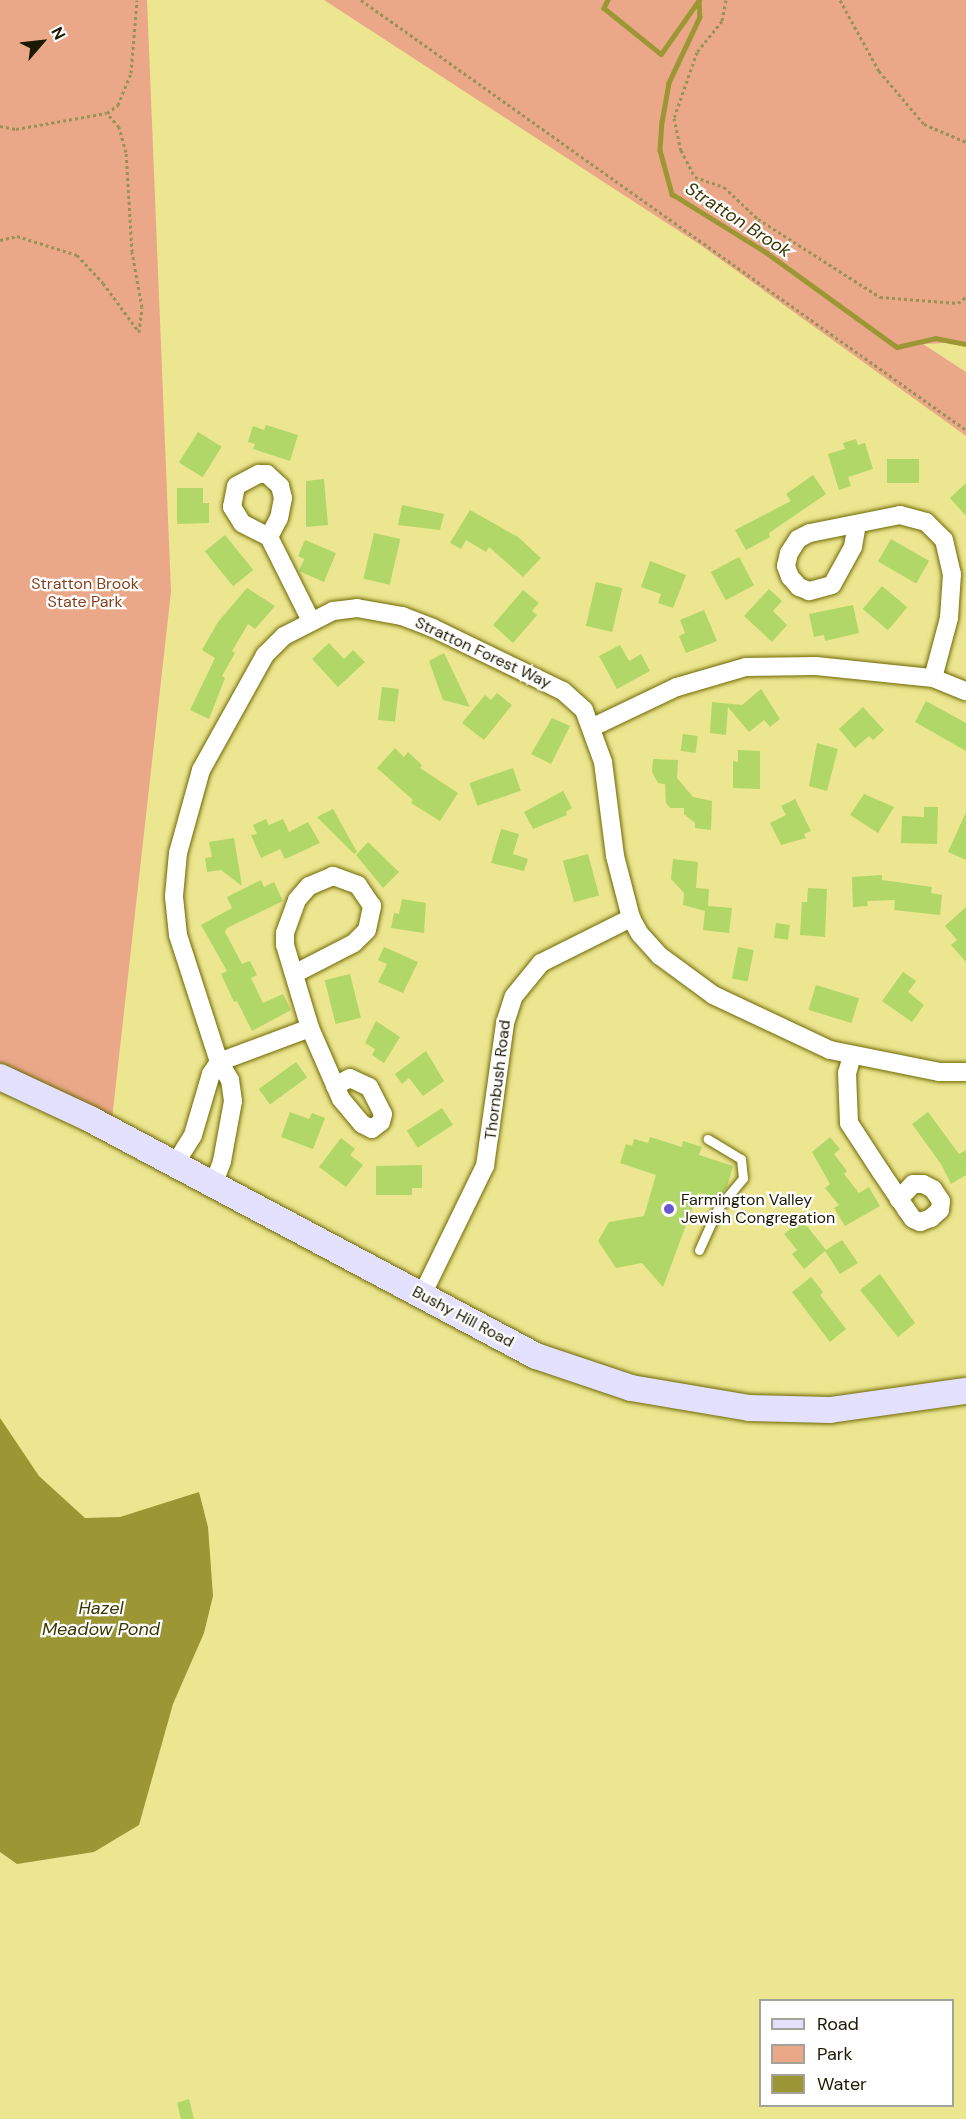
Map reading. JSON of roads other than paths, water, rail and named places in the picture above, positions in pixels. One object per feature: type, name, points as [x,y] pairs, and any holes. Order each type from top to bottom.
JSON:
[{"type":"main road","name":"Bushy Hill Road","points":[[0,1077],[175,1164],[536,1356],[643,1390],[749,1408],[830,1410],[966,1391]]},
{"type":"street","points":[[857,524],[900,515],[914,517],[926,522],[944,540],[950,554],[953,597],[933,678]]},
{"type":"street","points":[[269,537],[310,619]]},
{"type":"street","name":"Stratton Forest Way","points":[[213,1185],[228,1139],[233,1101],[230,1080],[219,1062],[178,935],[174,896],[178,853],[201,770],[265,655],[310,619],[333,611],[357,608],[402,616],[433,628],[563,691],[584,710],[593,727],[603,762],[615,856],[631,918],[640,934],[660,956],[713,995],[831,1050],[939,1072],[966,1072]]},
{"type":"street","points":[[593,727],[677,687],[746,667],[816,666],[933,678],[966,692]]},
{"type":"street","points":[[296,973],[354,943],[367,930],[372,906],[358,885],[344,877],[322,878],[297,900],[285,945],[296,973],[310,1028],[335,1086]]},
{"type":"street","name":"Thornbush Road","points":[[422,1295],[485,1166],[504,1023],[514,996],[542,963],[631,918]]},
{"type":"street","points":[[175,1164],[193,1135],[211,1074],[219,1062],[310,1028]]},
{"type":"street","points":[[852,1056],[847,1073],[849,1123],[899,1199]]},
{"type":"lane","points":[[699,1250],[717,1208],[744,1178],[741,1159],[708,1139]]},
{"type":"water","name":"Hazel Meadow Pond","points":[[0,1418],[39,1476],[85,1518],[120,1517],[199,1492],[208,1527],[213,1596],[204,1633],[173,1704],[139,1825],[94,1852],[17,1864],[0,1852]]},
{"type":"waterway","name":"Stratton Brook","points":[[608,0],[604,8],[661,54],[699,0]]},
{"type":"waterway","name":"Stratton Brook","points":[[699,0],[700,17],[669,83],[662,121],[660,150],[672,194],[767,253],[897,347],[935,338],[966,344]]},
{"type":"place","name":"Farmington Valley Jewish Congregation","points":[[669,1209]]},
{"type":"park label","name":"Stratton Brook State Park","points":[[85,593]]}]
